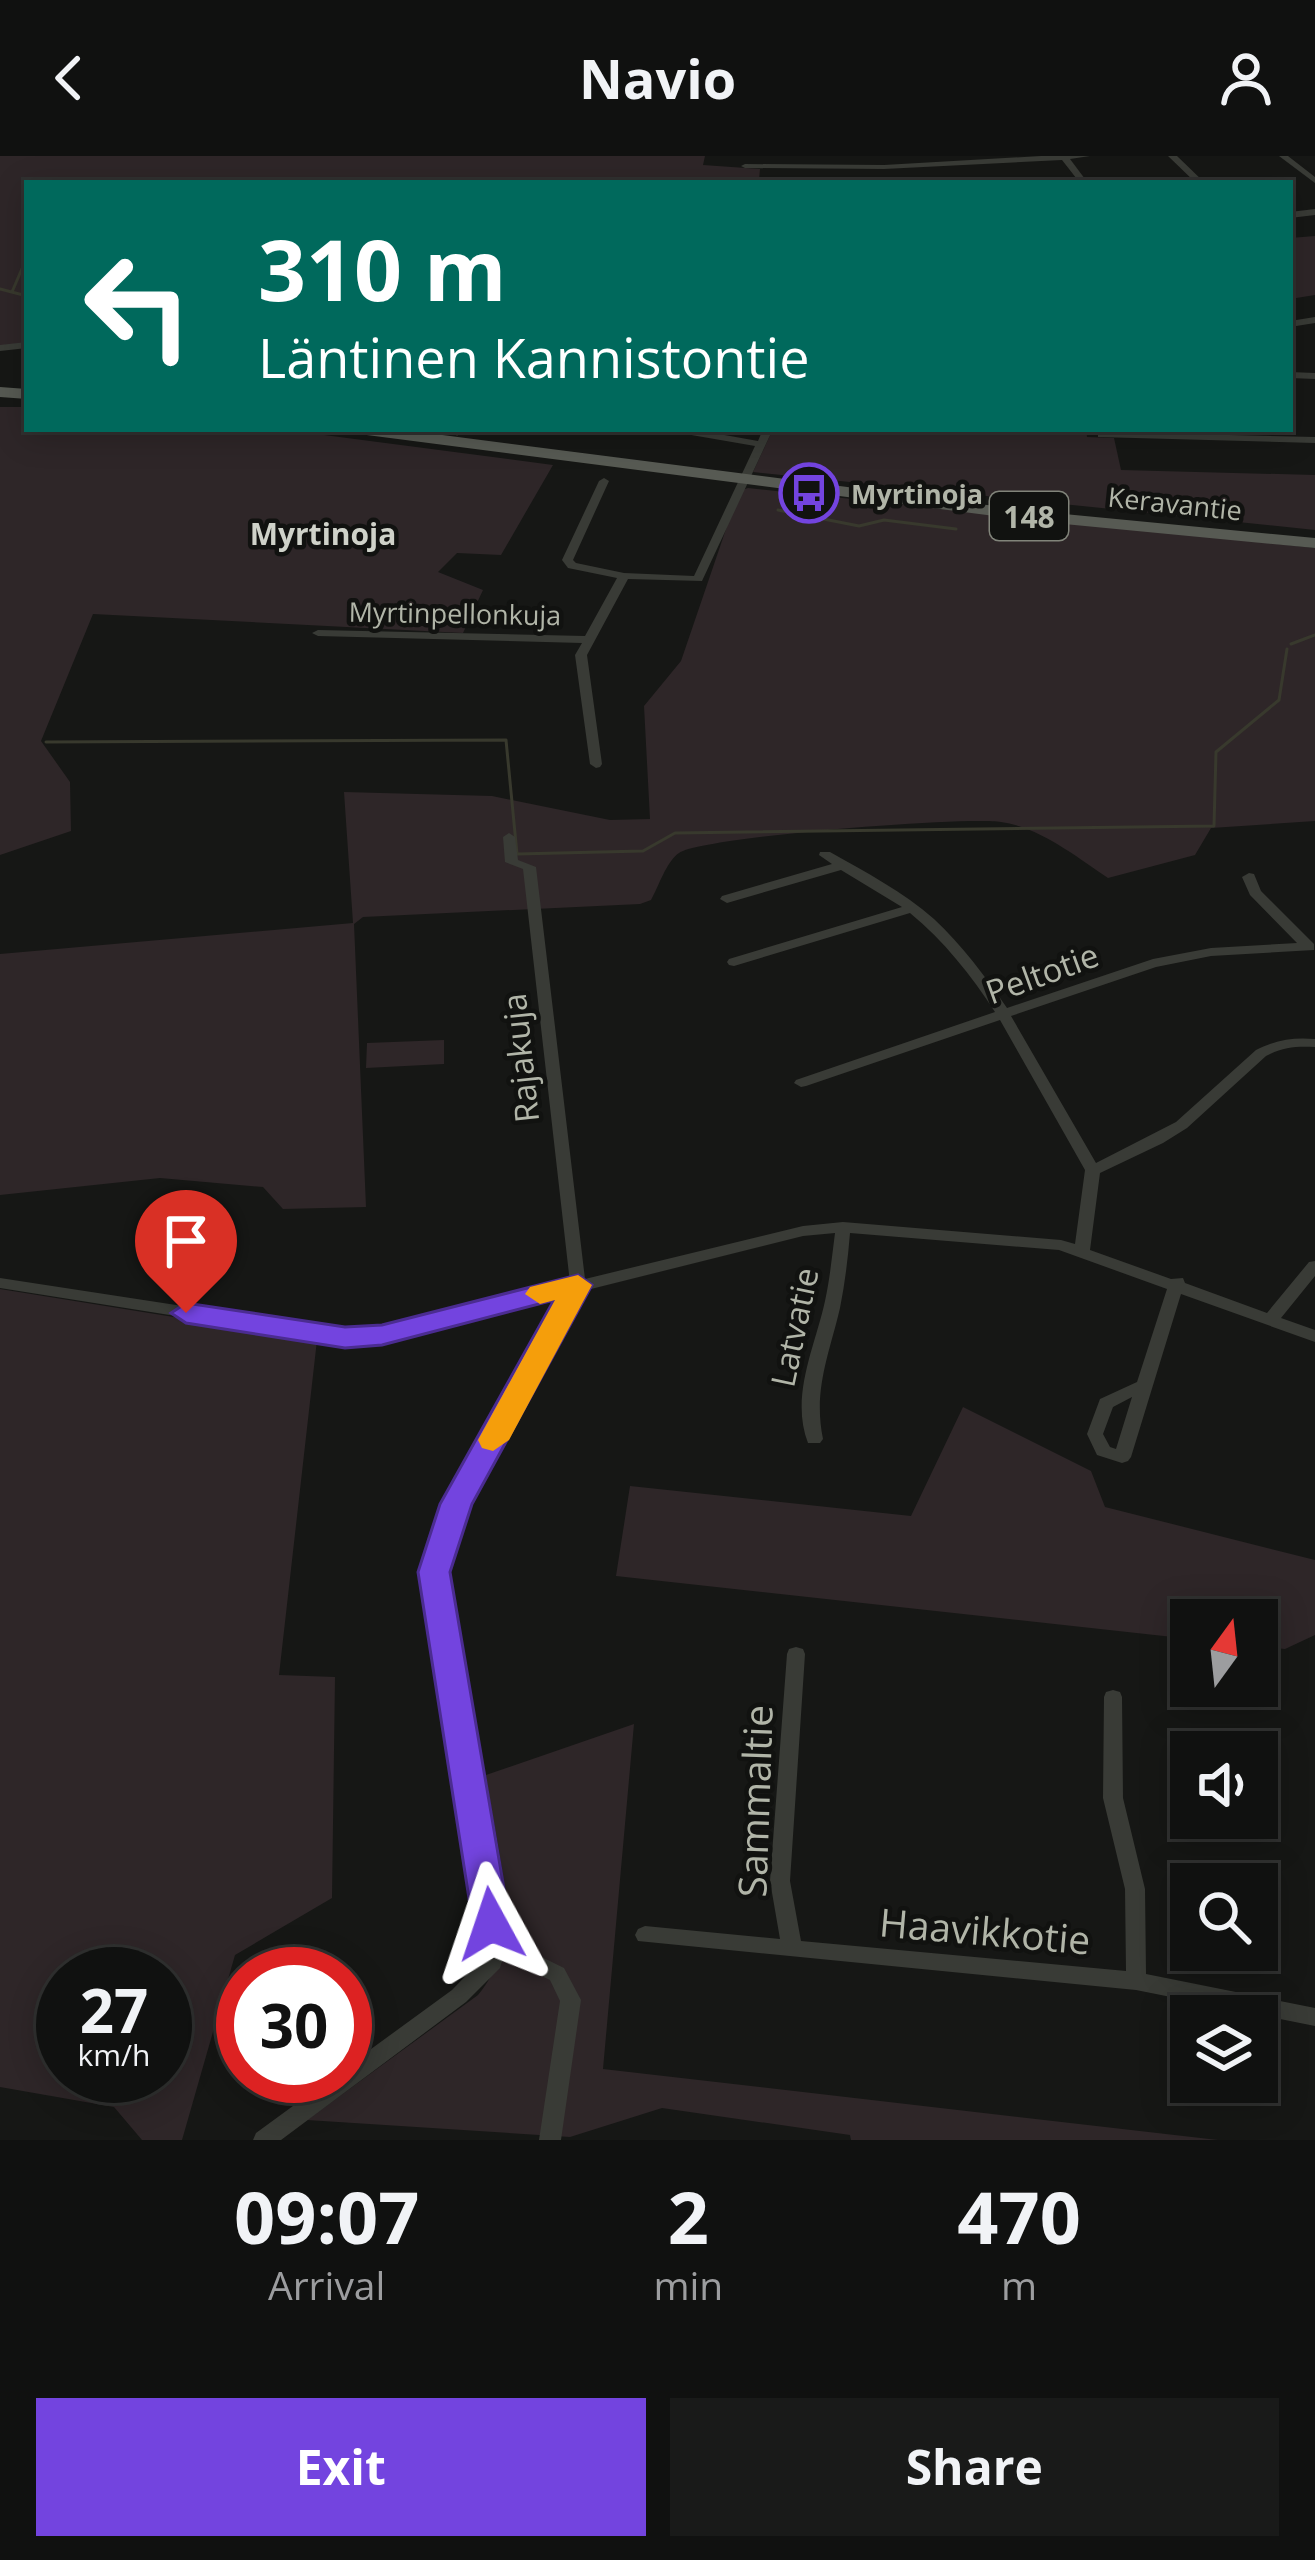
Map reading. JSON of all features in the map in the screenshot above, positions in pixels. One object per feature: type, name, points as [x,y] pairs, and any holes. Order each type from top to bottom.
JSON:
[{"type":"main road","name":"148","points":[[381,432],[744,481]]},
{"type":"main road","name":"Keravantie","points":[[744,481],[1315,543]]},
{"type":"street","points":[[826,168],[830,156]]},
{"type":"street","points":[[745,166],[884,167],[1086,156]]},
{"type":"street","points":[[1172,156],[1198,180]]},
{"type":"street","points":[[1283,156],[1315,181]]},
{"type":"street","points":[[945,164],[952,173]]},
{"type":"street","points":[[878,180],[884,167]]},
{"type":"street","points":[[691,432],[760,444]]},
{"type":"street","points":[[604,481],[567,560],[572,566],[624,575],[698,579],[766,432]]},
{"type":"street","points":[[1102,435],[1315,440]]},
{"type":"street","points":[[596,764],[580,666],[624,575]]},
{"type":"street","name":"Myrtinpellonkuja","points":[[318,633],[591,640]]},
{"type":"street","name":"Rajakuja","points":[[508,837],[512,862],[529,867],[578,1285]]},
{"type":"street","points":[[825,855],[912,908],[941,933],[1001,1017],[1093,1170],[1082,1250]]},
{"type":"street","points":[[727,899],[843,865]]},
{"type":"street","points":[[1249,878],[1255,892],[1311,950]]},
{"type":"street","points":[[734,962],[912,908]]},
{"type":"street","name":"Peltotie","points":[[801,1083],[1153,963],[1211,952],[1311,950]]},
{"type":"street","points":[[1093,1170],[1192,1117],[1261,1050],[1280,1042],[1315,1042]]},
{"type":"street","points":[[0,1283],[345,1337],[382,1335],[803,1231],[843,1227],[1031,1239],[1082,1250],[1315,1336]]},
{"type":"street","name":"Latvatie","points":[[814,1439],[807,1415],[811,1370],[833,1303],[843,1227]]},
{"type":"street","points":[[1271,1319],[1315,1266]]},
{"type":"street","points":[[1142,1386],[1178,1282]]},
{"type":"street","points":[[264,2140],[459,1996],[493,1962],[495,1944],[434,1572],[456,1504],[578,1285]]},
{"type":"street","name":"Sammaltie","points":[[792,1949],[780,1881],[796,1654]]},
{"type":"street","points":[[1113,1697],[1113,1798],[1135,1889],[1136,1981]]},
{"type":"street","name":"Haavikkotie","points":[[645,1936],[1136,1981],[1315,2017]]},
{"type":"street","points":[[495,1944],[557,1975],[571,2000],[550,2140]]},
{"type":"shaded area","points":[[0,156],[705,156],[703,165],[760,169],[759,180],[24,180],[24,345],[0,348]]},
{"type":"shaded area","points":[[1315,236],[1315,295],[1293,299],[1293,238]]},
{"type":"shaded area","points":[[0,407],[24,407],[24,432],[301,432],[553,465],[501,555],[457,553],[438,572],[483,590],[463,633],[93,614],[41,741],[70,782],[71,831],[0,855]]},
{"type":"shaded area","points":[[772,432],[1086,432],[1087,437],[1114,438],[1121,470],[1315,475],[1315,530],[753,472]]},
{"type":"shaded area","points":[[748,488],[1315,548],[1315,821],[1211,828],[1195,855],[1108,878],[1043,836],[1001,822],[835,829],[679,853],[651,900],[640,904],[363,917],[354,924],[366,1207],[283,1209],[263,1187],[160,1178],[0,1195],[0,954],[353,923],[344,792],[492,796],[610,820],[650,819],[644,706],[681,661],[739,491]]},
{"type":"shaded area","points":[[444,1040],[444,1064],[366,1068],[367,1043]]},
{"type":"shaded area","points":[[0,1289],[317,1340],[279,1675],[335,1677],[332,1898],[249,1947],[216,1947],[216,2021],[182,2140],[142,2140],[114,2107],[91,2103],[192,2103],[192,1947],[36,1947],[36,2093],[0,2087]]},
{"type":"shaded area","points":[[963,1407],[1091,1471],[1105,1507],[1315,1560],[1315,1635],[1278,1648],[1278,1599],[1170,1599],[1170,1637],[616,1576],[630,1486],[911,1516]]},
{"type":"shaded area","points":[[634,1724],[603,2069],[1218,2140],[851,2140],[850,2135],[662,2108],[570,2137],[307,2120],[330,2103],[372,2103],[372,2072],[478,1995],[493,1972],[505,1918],[501,1860],[486,1775]]},
{"type":"waterway","points":[[12,292],[24,264]]},
{"type":"waterway","points":[[0,289],[24,295]]},
{"type":"waterway","points":[[453,432],[457,434]]},
{"type":"waterway","points":[[778,510],[859,526],[884,520],[956,529]]},
{"type":"waterway","points":[[1291,644],[1315,635]]},
{"type":"waterway","points":[[46,742],[506,740],[517,854],[643,851],[675,833],[1214,826],[1216,752],[1279,700],[1287,649]]},
{"type":"slow traffic","points":[[493,1440],[559,1312],[578,1285],[540,1294]]},
{"type":"place","name":"Myrtinoja","points":[[809,493]]},
{"type":"district","name":"Myrtinoja","points":[[323,533]]},
{"type":"route","points":[[186,1313],[345,1337],[382,1335],[578,1285],[456,1504],[434,1572],[438,1621],[479,1822],[491,1924]]}]
